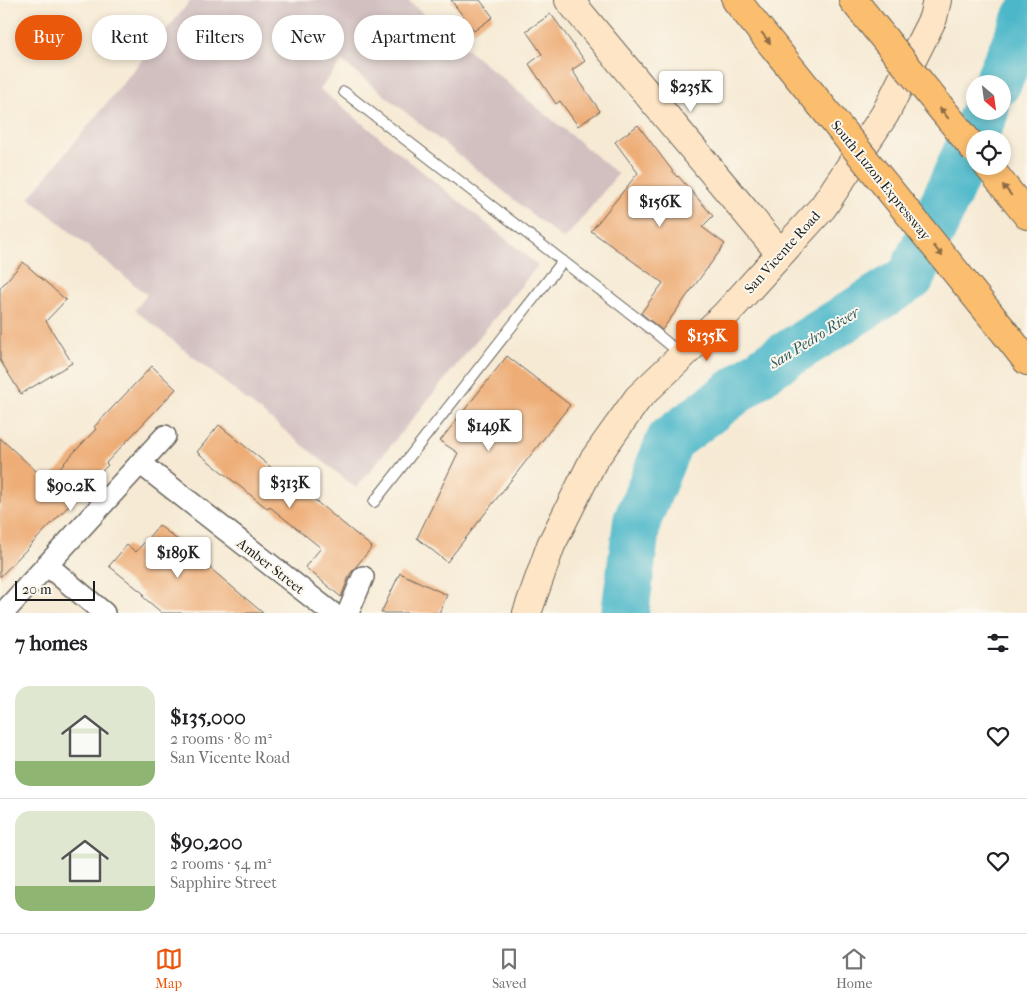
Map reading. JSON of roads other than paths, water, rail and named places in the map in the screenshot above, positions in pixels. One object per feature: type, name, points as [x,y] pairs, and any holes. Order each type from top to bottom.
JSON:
[{"type":"highway","name":"South Luzon Expressway","points":[[736,0],[1027,361]]},
{"type":"highway","points":[[853,0],[966,139]]},
{"type":"highway","points":[[995,175],[1027,214]]},
{"type":"main road","points":[[569,0],[780,253]]},
{"type":"main road","name":"San Vicente Road","points":[[528,613],[551,544],[594,461],[638,398],[725,315],[823,208],[885,114],[933,18],[937,0]]},
{"type":"street","points":[[4,613],[165,436]]},
{"type":"street","name":"Amber Street","points":[[140,463],[332,613]]},
{"type":"street","points":[[47,565],[104,613]]},
{"type":"street","points":[[348,613],[363,577]]},
{"type":"lane","points":[[344,92],[683,356]]},
{"type":"lane","points":[[374,502],[563,261]]},
{"type":"waterway","name":"San Pedro River","points":[[1001,75],[1027,17]]},
{"type":"waterway","name":"San Pedro River","points":[[625,613],[637,521],[670,440],[769,366],[911,277],[981,120]]}]
